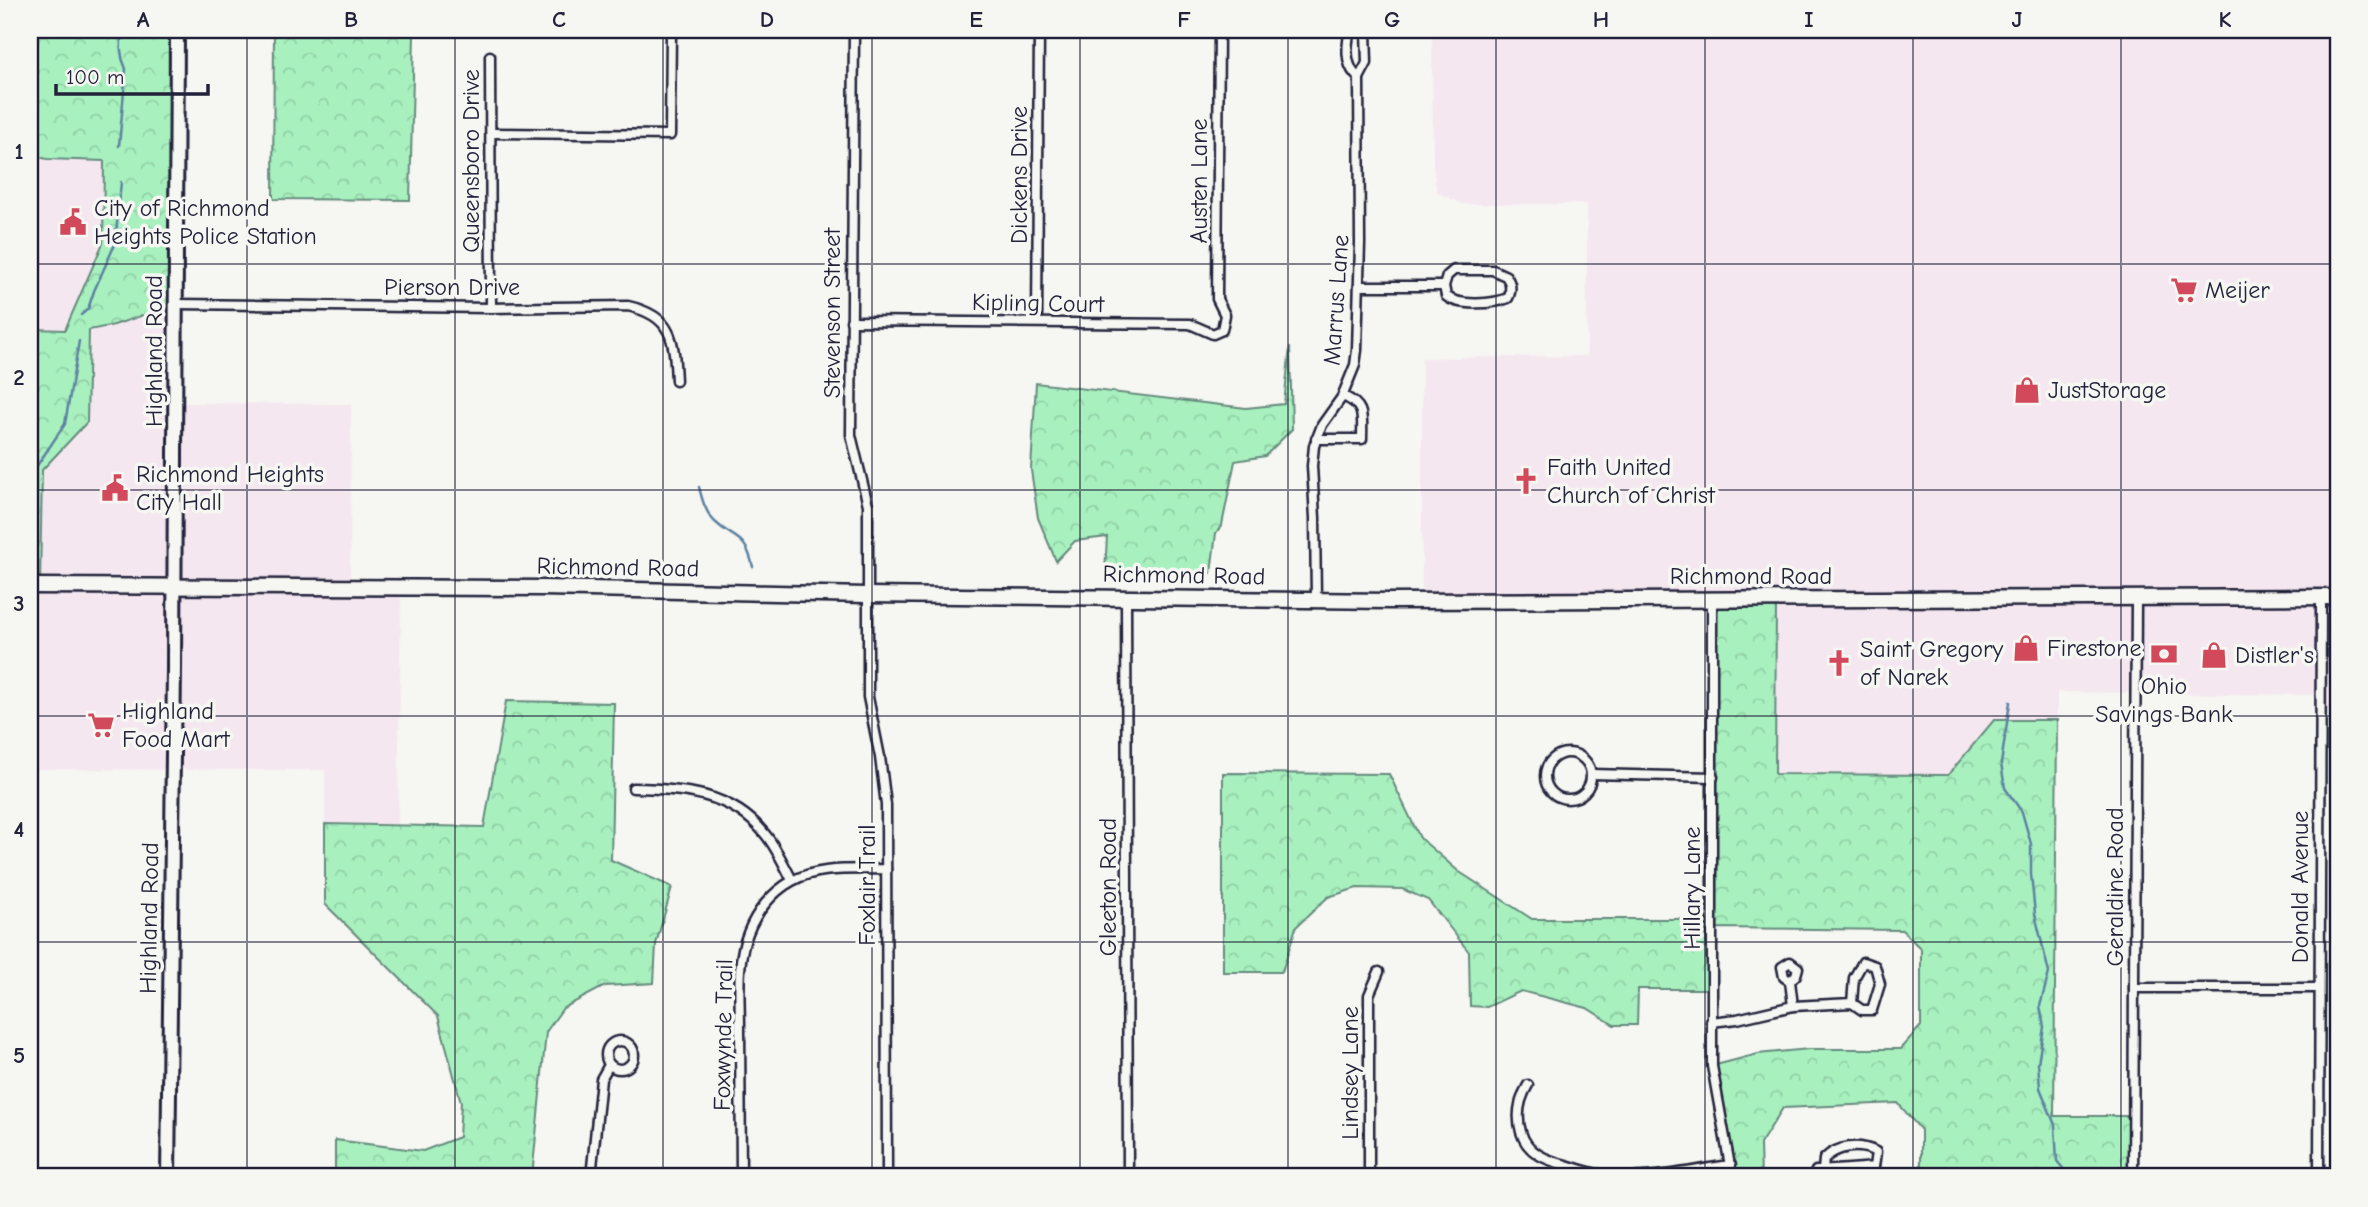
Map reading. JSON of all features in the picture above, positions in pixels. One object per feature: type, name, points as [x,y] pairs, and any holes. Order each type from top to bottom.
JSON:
[{"type":"main road","name":"Richmond Road","points":[[30,586],[543,588],[867,595],[1440,601],[2338,597]]},
{"type":"street","name":"Highland Road","points":[[168,1177],[177,30]]},
{"type":"street","points":[[491,133],[670,135],[671,30]]},
{"type":"street","name":"Stevenson Street","points":[[853,30],[851,435],[868,505],[867,595]]},
{"type":"street","name":"Dickens Drive","points":[[1037,321],[1039,30]]},
{"type":"street","name":"Austen Lane","points":[[1219,30],[1217,299],[1225,315],[1222,330]]},
{"type":"street","name":"Marrus Lane","points":[[1350,30],[1348,64],[1359,78]]},
{"type":"street","name":"Marrus Lane","points":[[1316,599],[1312,467],[1316,439],[1322,425],[1343,396],[1356,357],[1361,140],[1359,78],[1367,63],[1366,30]]},
{"type":"street","name":"Queensboro Drive","points":[[490,57],[491,308]]},
{"type":"street","points":[[1454,270],[1493,270],[1506,276],[1511,292],[1508,298],[1497,301],[1456,302],[1446,296],[1444,286],[1447,276],[1454,270]]},
{"type":"street","points":[[1359,286],[1444,286]]},
{"type":"street","name":"Pierson Drive","points":[[176,304],[491,308],[628,306],[645,309],[664,323],[674,349],[676,381]]},
{"type":"street","name":"Kipling Court","points":[[851,321],[1190,324],[1213,334],[1222,330]]},
{"type":"street","points":[[1316,439],[1362,439],[1362,413],[1359,406],[1343,396]]},
{"type":"street","name":"Foxlair Trail","points":[[867,595],[868,697],[886,805],[887,1177]]},
{"type":"street","name":"Gleeton Road","points":[[1126,597],[1128,1177]]},
{"type":"street","name":"Geraldine Road","points":[[2133,1177],[2136,597]]},
{"type":"street","name":"Hillary Lane","points":[[1712,598],[1712,1066],[1732,1177]]},
{"type":"street","name":"Donald Avenue","points":[[2319,1177],[2321,598]]},
{"type":"street","points":[[1566,754],[1581,758],[1588,765],[1591,774],[1586,791],[1570,799],[1553,793],[1546,779],[1551,761],[1566,754]]},
{"type":"street","points":[[1591,774],[1713,777]]},
{"type":"street","points":[[633,788],[691,790],[731,804],[766,834],[792,880]]},
{"type":"street","name":"Foxwynde Trail","points":[[741,1177],[740,982],[747,933],[759,911],[774,893],[792,880],[829,870],[886,869]]},
{"type":"street","points":[[1711,1022],[1737,1020],[1793,1006],[1852,1003],[1862,1010],[1872,1010],[1880,984],[1875,966],[1863,962],[1854,978],[1852,1003]]},
{"type":"street","name":"Lindsey Lane","points":[[1369,1177],[1369,995],[1379,972]]},
{"type":"street","points":[[1790,981],[1793,1006]]},
{"type":"street","points":[[2134,988],[2319,988]]},
{"type":"street","points":[[591,1177],[601,1079],[609,1065]]},
{"type":"street","points":[[1528,1085],[1519,1105],[1519,1127],[1528,1145],[1542,1158],[1613,1177],[1731,1165]]},
{"type":"street","points":[[1813,1177],[1816,1171],[1874,1167],[1876,1152],[1866,1147],[1837,1150],[1824,1159],[1823,1170]]},
{"type":"shaded area","points":[[1432,30],[2338,30],[2338,710],[2321,711],[2320,695],[2057,692],[2057,720],[1994,720],[1948,775],[1774,774],[1776,599],[1422,601],[1422,358],[1587,356],[1587,204],[1462,204],[1437,192],[1433,166]]},
{"type":"shaded area","points":[[30,155],[47,159],[104,160],[103,243],[65,330],[34,329],[30,347]]},
{"type":"shaded area","points":[[176,304],[175,403],[351,404],[350,587],[401,588],[398,824],[325,824],[325,770],[30,769],[30,586],[40,585],[42,470],[87,422],[89,329],[114,325]]},
{"type":"green space","points":[[30,30],[177,30],[176,304],[114,325],[89,330],[87,422],[42,470],[40,586],[30,586],[30,347],[34,329],[65,330],[103,243],[104,161],[47,159],[30,155]]},
{"type":"green space","points":[[274,30],[580,30],[575,33],[414,34],[410,200],[273,199]]},
{"type":"green space","points":[[1290,347],[1292,429],[1265,456],[1235,461],[1222,525],[1216,533],[1211,573],[1105,572],[1107,537],[1075,541],[1056,561],[1038,518],[1031,470],[1036,383],[1246,408],[1284,404]]},
{"type":"green space","points":[[1712,598],[1776,598],[1775,774],[1948,775],[1994,720],[2057,720],[2054,1116],[2134,1116],[2133,1177],[1921,1177],[1921,1130],[1898,1103],[1783,1108],[1760,1144],[1761,1177],[1732,1177],[1712,1066],[1758,1054],[1809,1049],[1900,1049],[1921,1026],[1921,949],[1902,930],[1712,928],[1711,989],[1638,989],[1637,1025],[1614,1025],[1587,1008],[1521,991],[1487,1007],[1470,1006],[1469,952],[1428,900],[1402,889],[1357,888],[1328,897],[1296,927],[1282,972],[1223,972],[1223,773],[1389,774],[1420,838],[1458,871],[1532,919],[1711,919]]},
{"type":"green space","points":[[506,701],[614,703],[611,860],[672,887],[656,944],[654,983],[605,986],[563,1008],[546,1032],[532,1177],[335,1177],[335,1140],[423,1151],[459,1137],[461,1102],[438,1016],[325,904],[325,824],[484,827]]},
{"type":"green space","points":[[30,834],[35,834],[33,1127],[30,1127]]},
{"type":"waterway","points":[[119,146],[126,69],[121,50],[123,30]]},
{"type":"waterway","points":[[81,315],[88,309],[115,244],[121,182]]},
{"type":"waterway","points":[[30,476],[65,424],[79,341]]},
{"type":"waterway","points":[[699,487],[709,514],[722,528],[743,543],[753,567]]},
{"type":"waterway","points":[[2010,702],[2001,764],[2005,788],[2022,812],[2031,844],[2035,914],[2049,973],[2040,1006],[2044,1027],[2038,1063],[2040,1088],[2055,1125],[2057,1161],[2070,1177]]},
{"type":"place","name":"City of Richmond Heights Police Station","points":[[73,222]]},
{"type":"place","name":"Meijer","points":[[2184,290]]},
{"type":"place","name":"JustStorage","points":[[2027,390]]},
{"type":"place","name":"Faith United Church of Christ","points":[[1526,481]]},
{"type":"place","name":"Richmond Heights City Hall","points":[[115,488]]},
{"type":"place","name":"Firestone","points":[[2026,648]]},
{"type":"place","name":"Ohio Savings Bank","points":[[2164,654]]},
{"type":"place","name":"Distler's","points":[[2214,655]]},
{"type":"place","name":"Saint Gregory of Narek","points":[[1839,663]]},
{"type":"place","name":"Highland Food Mart","points":[[101,725]]}]
